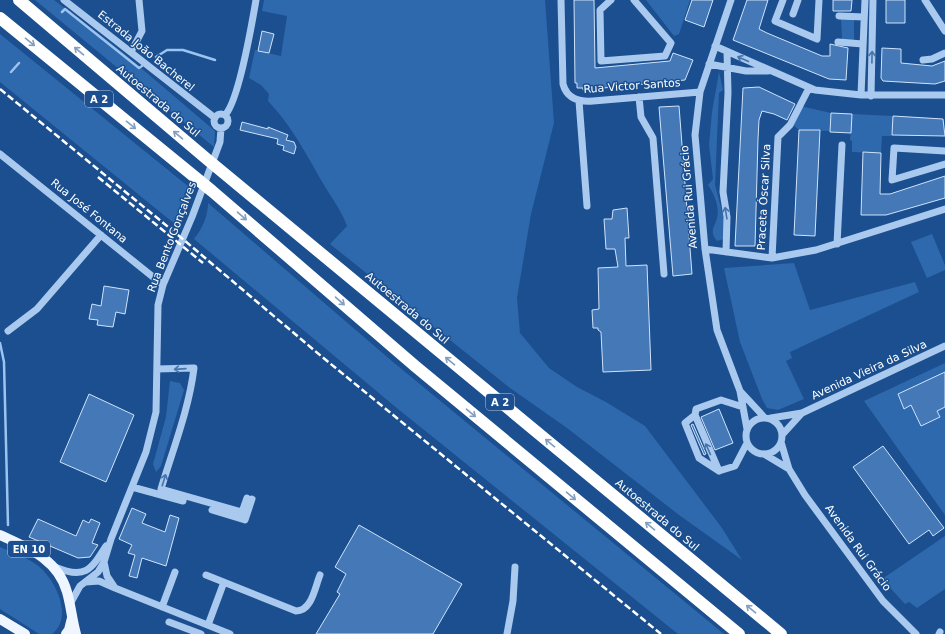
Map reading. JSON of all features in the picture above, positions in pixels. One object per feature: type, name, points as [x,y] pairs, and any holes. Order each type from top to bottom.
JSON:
[{"type":"highway","name":"Autoestrada do Sul","points":[[19,0],[220,170],[781,634]]},
{"type":"highway","name":"A 2","points":[[0,18],[199,180],[415,366],[739,634]]},
{"type":"main road","name":"EN 10","points":[[0,535],[44,557],[55,567],[63,580],[76,634]]},
{"type":"main road","name":"EN 10","points":[[66,634],[69,630],[72,618]]},
{"type":"main road","points":[[0,619],[25,634]]},
{"type":"street","name":"Estrada João Bacherel","points":[[64,0],[214,118]]},
{"type":"street","points":[[131,52],[142,32],[139,0]]},
{"type":"street","points":[[225,115],[230,110],[238,85],[256,0]]},
{"type":"street","name":"Rua Victor Santos","points":[[561,0],[563,84],[567,93],[579,101],[700,92]]},
{"type":"street","points":[[611,0],[600,10],[601,61],[665,56],[671,43],[634,0]]},
{"type":"street","name":"Avenida Rui Grácio","points":[[731,0],[700,92],[695,135],[705,249],[717,330],[740,391],[747,429]]},
{"type":"street","points":[[783,0],[775,21],[817,39],[819,0]]},
{"type":"street","points":[[793,14],[798,0]]},
{"type":"street","points":[[861,95],[865,0]]},
{"type":"street","points":[[871,96],[873,0]]},
{"type":"street","points":[[924,0],[944,29]]},
{"type":"street","points":[[839,16],[864,17]]},
{"type":"street","points":[[838,42],[863,44]]},
{"type":"street","points":[[715,46],[815,90],[871,96],[945,95]]},
{"type":"street","points":[[726,252],[727,216],[723,192],[728,76],[727,52]]},
{"type":"street","points":[[923,60],[932,59],[945,53]]},
{"type":"street","points":[[709,64],[746,72],[771,71]]},
{"type":"street","name":"Praceta Óscar Silva","points":[[772,258],[778,137],[790,125],[809,88]]},
{"type":"street","points":[[639,97],[641,117],[653,138],[664,274]]},
{"type":"street","points":[[579,101],[587,206]]},
{"type":"street","points":[[219,114],[225,115],[228,119],[228,124],[225,127],[221,128],[215,125],[214,118],[219,114]]},
{"type":"street","name":"Rua Bento Gonçalves","points":[[111,539],[146,452],[156,412],[158,305],[163,285],[195,210],[220,142],[221,128]]},
{"type":"street","points":[[837,244],[842,145]]},
{"type":"street","points":[[945,151],[894,148],[892,180],[945,164]]},
{"type":"street","name":"Rua José Fontana","points":[[0,154],[163,285]]},
{"type":"street","points":[[705,249],[772,258],[816,250],[945,209]]},
{"type":"street","points":[[8,331],[37,309],[101,235]]},
{"type":"street","name":"Avenida Vieira da Silva","points":[[767,418],[802,413],[945,346]]},
{"type":"street","points":[[132,487],[245,520],[249,499],[242,512],[161,489],[192,385],[194,368],[157,369]]},
{"type":"street","name":"Avenida Rui Grácio","points":[[740,391],[767,418]]},
{"type":"street","points":[[719,471],[695,415],[696,409],[721,400],[743,407]]},
{"type":"street","name":"Avenida Vieira da Silva","points":[[782,439],[802,413]]},
{"type":"street","points":[[695,415],[685,424],[699,458],[719,471]]},
{"type":"street","points":[[719,471],[735,466],[747,443],[747,429],[751,422],[767,418],[781,428],[782,439],[771,452],[764,454],[757,453],[747,443]]},
{"type":"street","name":"Avenida Rui Grácio","points":[[782,439],[789,469],[883,602],[916,634]]},
{"type":"street","name":"Avenida Rui Grácio","points":[[764,454],[789,469]]},
{"type":"street","points":[[70,604],[80,586],[98,572],[104,562],[111,539]]},
{"type":"street","points":[[55,567],[68,572],[80,574],[95,564],[111,539]]},
{"type":"street","points":[[104,562],[107,576],[115,588]]},
{"type":"street","points":[[507,634],[513,601],[515,567]]},
{"type":"street","points":[[162,607],[175,572]]},
{"type":"street","points":[[206,575],[292,610],[302,611],[308,606],[320,575]]},
{"type":"street","points":[[85,582],[99,581],[230,634]]},
{"type":"street","points":[[208,625],[224,582]]},
{"type":"street","points":[[169,622],[201,634]]},
{"type":"shaded area","points":[[35,0],[54,0],[121,51],[215,131],[214,147]]},
{"type":"shaded area","points":[[264,0],[545,0],[554,123],[531,214],[517,298],[520,333],[549,368],[577,387],[606,402],[645,426],[722,528],[742,560],[679,515],[567,428],[510,388],[330,244],[347,226],[342,214],[297,139],[268,101],[269,94],[261,85],[249,78],[255,50],[281,56],[287,16],[262,11]]},
{"type":"shaded area","points":[[646,0],[690,0],[679,34],[674,36]]},
{"type":"shaded area","points":[[841,18],[854,18],[854,41],[842,40]]},
{"type":"shaded area","points":[[0,34],[194,191],[182,209],[181,229],[0,82]]},
{"type":"shaded area","points":[[719,72],[723,90],[719,93],[715,185],[724,219],[724,239],[717,241],[713,235],[713,232],[718,210],[714,196],[708,185],[713,179],[709,145],[712,112]]},
{"type":"shaded area","points":[[800,106],[831,113],[830,131],[799,130],[791,123]]},
{"type":"shaded area","points":[[852,114],[893,116],[892,136],[882,136],[881,153],[852,152],[852,141],[850,140]]},
{"type":"shaded area","points":[[208,203],[393,362],[724,634],[678,634],[398,409],[194,239],[204,222]]},
{"type":"shaded area","points":[[932,234],[945,265],[945,270],[927,278],[911,242]]},
{"type":"shaded area","points":[[794,263],[810,310],[915,282],[919,292],[790,352],[792,358],[786,361],[804,399],[778,410],[767,408],[762,399],[740,342],[724,268]]},
{"type":"shaded area","points":[[945,363],[945,515],[864,401]]},
{"type":"shaded area","points":[[170,381],[180,383],[184,390],[161,466],[156,472],[153,464],[166,417]]},
{"type":"shaded area","points":[[945,536],[945,589],[917,608],[909,602],[905,604],[882,579]]},
{"type":"shaded area","points":[[0,547],[22,556],[34,563],[55,586],[62,607],[62,617],[59,627],[52,634],[39,634],[0,609]]},
{"type":"building","points":[[574,0],[594,0],[595,68],[670,61],[673,53],[693,60],[685,80],[583,90],[583,88],[577,88],[577,83],[575,83]]},
{"type":"building","points":[[692,0],[713,0],[704,27],[685,20]]},
{"type":"building","points":[[747,0],[768,0],[759,29],[767,33],[822,56],[830,56],[830,44],[848,48],[846,80],[829,79],[733,40]]},
{"type":"building","points":[[833,0],[852,0],[851,11],[833,11]]},
{"type":"building","points":[[886,0],[905,0],[905,23],[886,23]]},
{"type":"building","points":[[262,31],[274,34],[269,53],[258,51]]},
{"type":"building","points":[[882,48],[901,49],[901,63],[932,66],[945,61],[945,81],[935,84],[883,81],[881,78]]},
{"type":"building","points":[[759,87],[795,104],[787,120],[774,114],[762,111],[759,120],[758,139],[755,246],[735,246],[743,88]]},
{"type":"building","points":[[679,106],[692,274],[673,276],[659,107]]},
{"type":"building","points":[[831,113],[852,114],[851,133],[830,132]]},
{"type":"building","points":[[893,116],[943,119],[945,136],[892,135]]},
{"type":"building","points":[[242,122],[268,129],[268,127],[288,135],[286,140],[294,142],[296,147],[294,154],[283,150],[284,146],[277,144],[278,139],[240,130]]},
{"type":"building","points":[[799,130],[820,130],[815,236],[794,235]]},
{"type":"building","points":[[863,152],[881,153],[880,194],[890,194],[945,176],[945,198],[886,215],[861,215]]},
{"type":"building","points":[[627,208],[629,238],[625,238],[626,266],[647,265],[651,370],[603,372],[601,332],[598,328],[593,328],[592,310],[599,309],[598,268],[618,267],[615,249],[606,249],[604,219],[612,219],[613,210]]},
{"type":"building","points":[[104,286],[129,290],[125,314],[116,312],[113,327],[97,325],[98,320],[89,319],[92,304],[101,306]]},
{"type":"building","points":[[945,372],[945,407],[937,411],[940,417],[921,426],[911,405],[904,409],[898,394]]},
{"type":"building","points":[[89,394],[134,415],[106,482],[60,462]]},
{"type":"building","points":[[719,409],[733,443],[715,450],[701,417]]},
{"type":"building","points":[[693,424],[706,454],[704,455],[691,425]]},
{"type":"building","points":[[883,446],[944,528],[933,536],[929,530],[909,544],[853,467]]},
{"type":"building","points":[[132,508],[146,514],[142,523],[165,532],[170,515],[179,518],[166,566],[142,558],[137,578],[129,576],[135,555],[128,553],[132,545],[119,539]]},
{"type":"building","points":[[38,519],[76,536],[83,520],[89,523],[91,519],[100,523],[92,543],[98,545],[90,557],[78,558],[29,537]]},
{"type":"building","points":[[359,525],[462,584],[433,634],[316,634],[340,594],[337,592],[346,574],[335,567]]},
{"type":"waterway","points":[[62,12],[65,9],[139,68],[142,66]]},
{"type":"waterway","points":[[156,57],[167,50],[183,50],[215,60]]},
{"type":"waterway","points":[[11,72],[19,63]]},
{"type":"waterway","points":[[0,343],[4,362],[8,525]]},
{"type":"railway","points":[[0,89],[178,235],[321,356],[661,634]]},
{"type":"railway","points":[[98,177],[203,263]]}]
